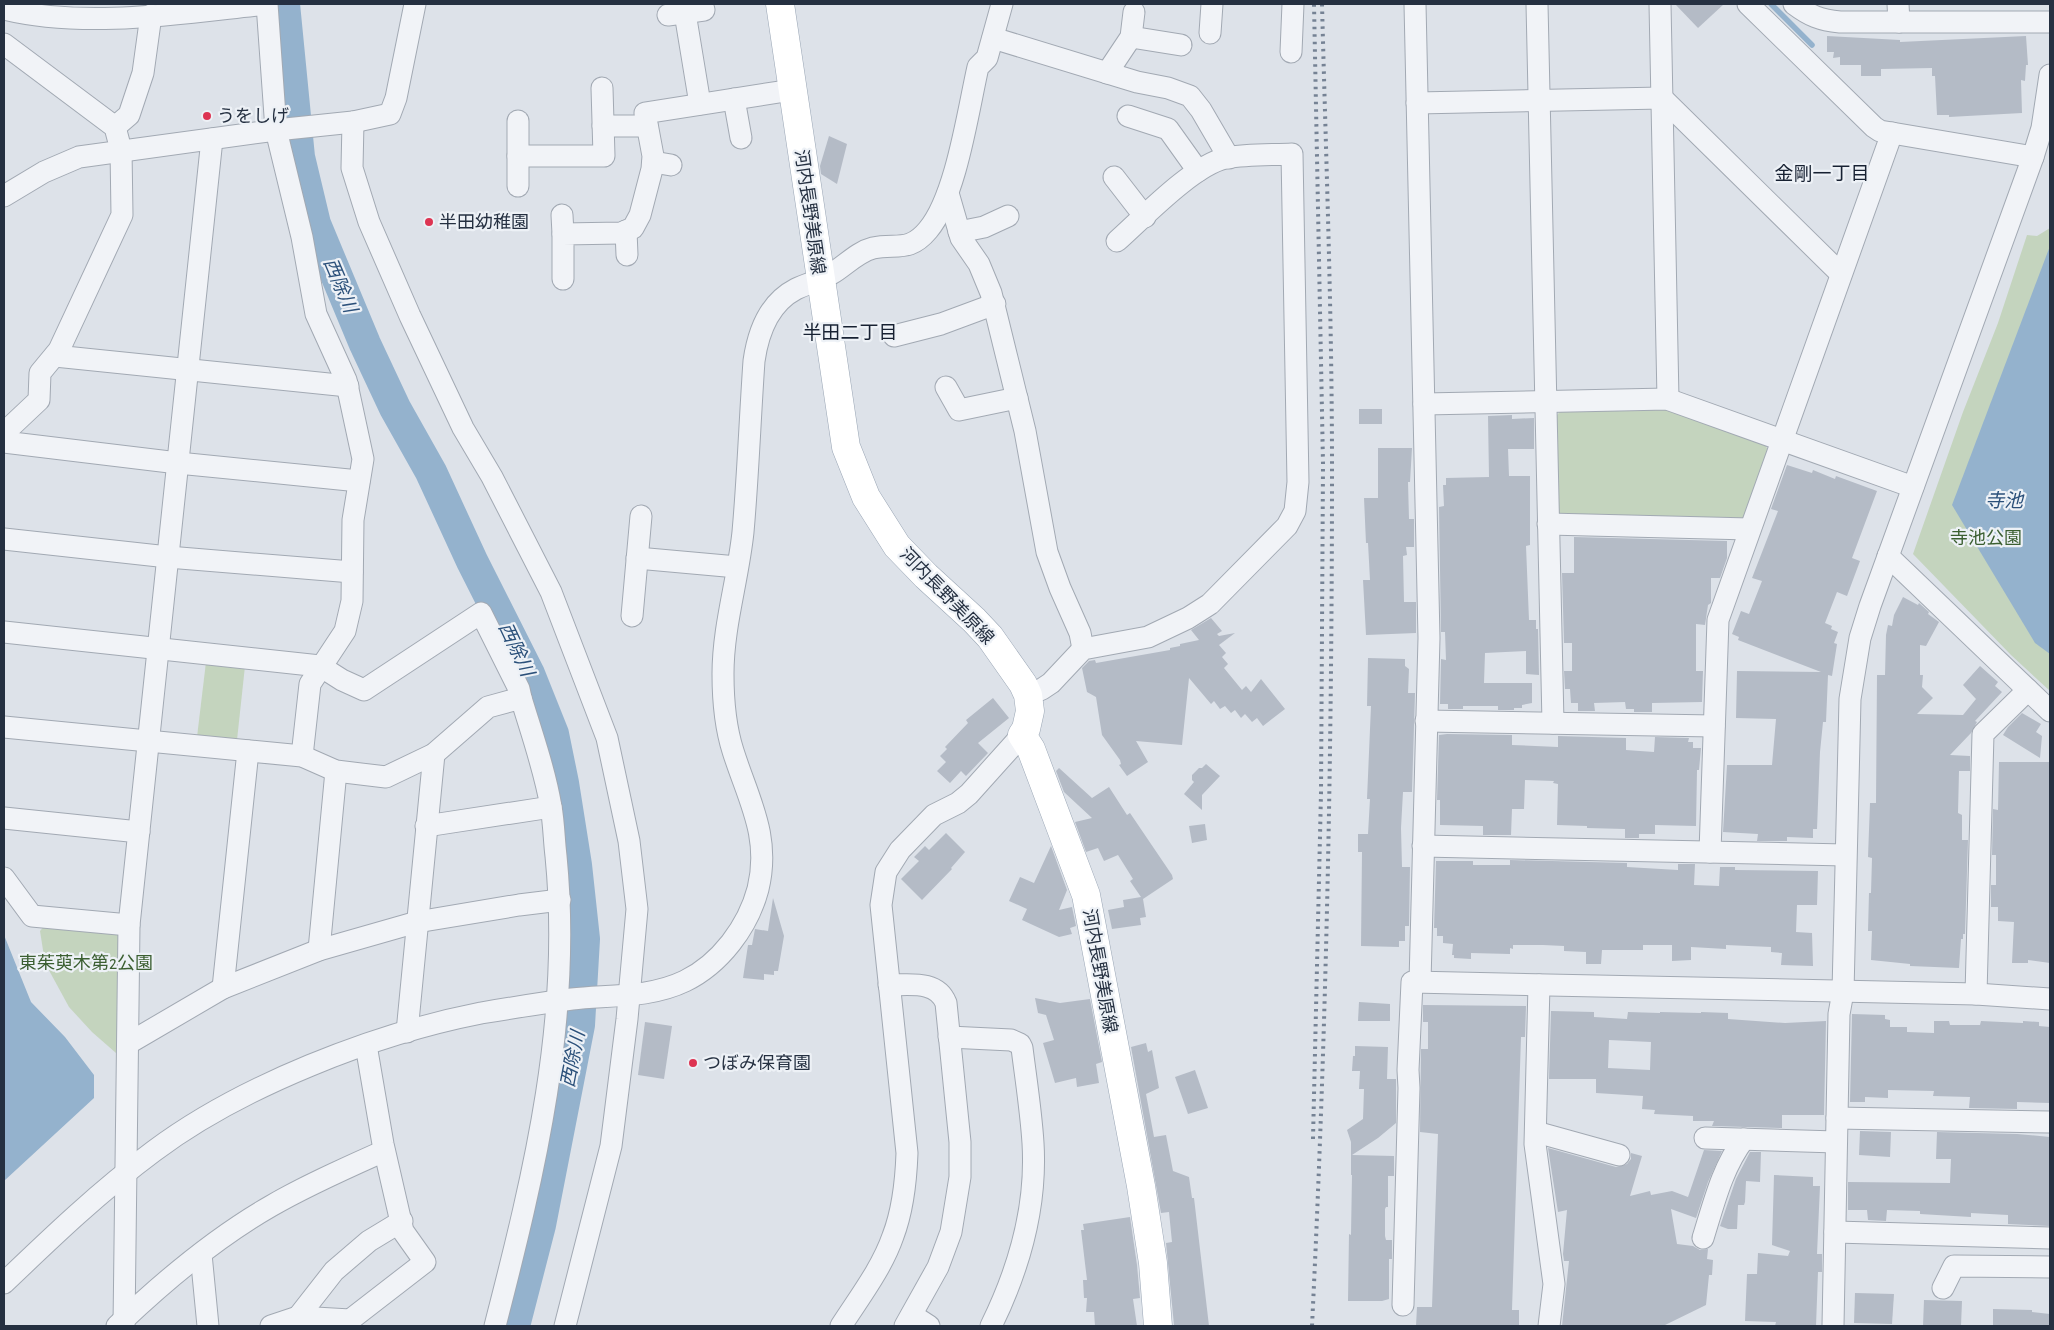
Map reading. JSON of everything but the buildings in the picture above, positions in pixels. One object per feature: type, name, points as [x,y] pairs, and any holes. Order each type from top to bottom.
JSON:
[{"type":"main road","name":"河内長野美原線","points":[[780,4],[846,447],[866,497],[897,546],[926,576],[955,600],[990,638],[1028,695],[1029,720],[1022,735],[1032,749],[1086,895],[1141,1186],[1153,1263],[1158,1326]]},
{"type":"street","points":[[4,9],[52,18],[99,18],[266,4],[283,130],[316,314],[348,386],[363,459],[353,520],[352,601],[345,631],[320,666],[310,684],[302,756]]},
{"type":"street","points":[[4,196],[44,172],[79,157],[121,150],[347,123],[390,114],[396,98],[414,4]]},
{"type":"street","points":[[4,1283],[98,1195],[157,1148],[205,1118],[250,1094],[295,1073],[366,1045],[407,1032],[479,1014],[562,1001],[650,992],[684,982],[711,964],[731,943],[744,924],[757,892],[762,868],[762,851],[757,818],[732,750],[725,719],[723,674],[724,652],[742,535],[753,371],[758,337],[768,315],[785,297],[809,282],[820,281],[864,251],[875,248],[907,246],[917,241],[928,231],[948,193],[978,67],[987,58],[1002,4]]},
{"type":"street","points":[[1210,32],[1212,4]]},
{"type":"street","points":[[1291,52],[1293,4]]},
{"type":"street","points":[[1415,4],[1429,638],[1420,982]]},
{"type":"street","points":[[1537,4],[1553,723]]},
{"type":"street","points":[[1660,4],[1668,399]]},
{"type":"street","points":[[1748,4],[1880,131],[2033,157]]},
{"type":"street","points":[[1794,4],[1820,20],[1840,22],[1899,13],[2050,20],[2050,4]]},
{"type":"street","points":[[1107,73],[1131,38],[1134,12]]},
{"type":"street","points":[[686,13],[700,104]]},
{"type":"street","points":[[115,127],[129,115],[143,73],[151,15]]},
{"type":"street","points":[[993,38],[1137,82],[1168,88],[1190,96],[1201,110],[1229,158]]},
{"type":"street","points":[[1131,38],[1181,45]]},
{"type":"street","points":[[4,44],[115,127],[121,150],[122,215],[59,350],[40,373],[39,400],[4,433]]},
{"type":"street","points":[[1833,1326],[1839,1014],[1843,992],[1848,727],[1854,668],[1860,638],[1888,556],[2033,157],[2042,128],[2050,75]]},
{"type":"street","points":[[518,156],[604,156],[602,88]]},
{"type":"street","points":[[563,279],[563,224],[621,233],[633,228],[640,215],[646,196],[662,163],[645,113],[792,90]]},
{"type":"street","points":[[1417,103],[1662,98],[1841,274]]},
{"type":"street","points":[[734,99],[741,138]]},
{"type":"street","points":[[1128,116],[1168,129],[1198,171]]},
{"type":"street","points":[[518,121],[518,186]]},
{"type":"street","points":[[347,123],[352,168],[369,222],[410,316],[463,428],[492,477],[551,592],[607,738],[629,840],[636,909],[611,1146],[565,1326]]},
{"type":"street","points":[[604,126],[648,126]]},
{"type":"street","points":[[1710,852],[1718,620],[1892,133]]},
{"type":"street","points":[[122,1324],[129,1043],[129,924],[212,139]]},
{"type":"street","points":[[1028,695],[1051,683],[1083,649],[1148,637],[1203,609],[1231,584],[1287,526],[1295,511],[1298,482],[1292,154],[1229,158],[1198,171],[1117,241]]},
{"type":"street","points":[[1114,177],[1145,217]]},
{"type":"street","points":[[948,193],[960,238],[980,264],[994,304],[1034,474],[1047,552],[1060,588],[1080,633],[1083,649]]},
{"type":"street","points":[[959,232],[984,227],[1008,216]]},
{"type":"street","points":[[626,231],[627,255]]},
{"type":"street","points":[[894,336],[941,324],[994,304]]},
{"type":"street","points":[[54,356],[348,386]]},
{"type":"street","points":[[946,387],[958,410],[1017,398]]},
{"type":"street","points":[[1424,404],[1668,399],[1913,487]]},
{"type":"street","points":[[4,442],[178,463],[359,481]]},
{"type":"street","points":[[632,616],[641,516]]},
{"type":"street","points":[[1548,524],[1750,529]]},
{"type":"street","points":[[4,540],[168,557],[352,572]]},
{"type":"street","points":[[1888,556],[2050,711]]},
{"type":"street","points":[[638,558],[737,567]]},
{"type":"street","points":[[4,632],[158,647],[320,666],[342,680],[364,690],[481,613],[519,690],[551,807],[560,900],[562,1001],[541,1136],[526,1207],[495,1326]]},
{"type":"street","points":[[1976,994],[1983,734],[2028,690]]},
{"type":"street","points":[[4,727],[302,756],[336,771],[386,777],[434,754],[488,707],[520,698]]},
{"type":"street","points":[[1426,720],[1714,726]]},
{"type":"street","points":[[841,1326],[888,1248],[898,1220],[903,1195],[907,1153],[881,905],[885,878],[890,865],[911,838],[934,815],[958,803],[969,794],[1022,735]]},
{"type":"street","points":[[224,988],[248,751]]},
{"type":"street","points":[[407,1032],[434,754]]},
{"type":"street","points":[[319,950],[336,771]]},
{"type":"street","points":[[426,826],[551,807]]},
{"type":"street","points":[[4,818],[139,832]]},
{"type":"street","points":[[1423,846],[1845,855]]},
{"type":"street","points":[[4,878],[32,916],[129,924]]},
{"type":"street","points":[[129,1043],[224,988],[319,950],[417,922],[560,900]]},
{"type":"street","points":[[1402,1305],[1412,982],[1976,994],[2050,998]]},
{"type":"street","points":[[889,984],[932,986],[946,1003],[960,1150],[958,1195],[950,1232],[916,1323]]},
{"type":"street","points":[[1538,985],[1535,1144],[1554,1284],[1549,1326]]},
{"type":"street","points":[[948,1037],[1010,1040],[1020,1044],[1022,1048],[1033,1142],[1030,1206],[1018,1261],[1006,1294],[991,1326]]},
{"type":"street","points":[[270,1326],[298,1317],[350,1320],[425,1262],[403,1231],[384,1151],[366,1045]]},
{"type":"street","points":[[1837,1118],[2050,1122]]},
{"type":"street","points":[[1536,1132],[1618,1155]]},
{"type":"street","points":[[1705,1138],[1836,1142]]},
{"type":"street","points":[[1703,1238],[1723,1175],[1732,1155],[1744,1139]]},
{"type":"street","points":[[122,1324],[173,1275],[270,1207],[319,1180],[384,1151]]},
{"type":"street","points":[[298,1317],[334,1271],[369,1241],[402,1221]]},
{"type":"street","points":[[1835,1232],[2050,1238]]},
{"type":"street","points":[[201,1254],[208,1326]]},
{"type":"street","points":[[1943,1288],[1954,1266],[2050,1267]]},
{"type":"green space","name":"寺池公園","points":[[2050,228],[2050,691],[2011,655],[1913,554],[1963,412],[1998,323],[2027,235],[2037,236]]},
{"type":"green space","points":[[1666,408],[1765,444],[1770,455],[1748,515],[1734,523],[1565,520],[1554,510],[1553,420],[1562,409]]},
{"type":"green space","points":[[206,662],[245,666],[237,740],[197,737]]},
{"type":"green space","name":"東茱萸木第2公園","points":[[47,923],[115,930],[122,939],[116,1053],[92,1032],[69,1007],[45,963],[40,931]]},
{"type":"water","name":"寺池","points":[[2050,246],[2050,654],[2035,643],[1952,505]]},
{"type":"water","points":[[4,935],[31,1002],[65,1037],[94,1075],[94,1098],[4,1181]]},
{"type":"waterway","name":"西除川","points":[[284,4],[299,157],[315,224],[365,344],[395,408],[431,472],[472,561],[529,674],[553,734],[563,783],[576,865],[584,939],[579,1025],[540,1225],[514,1326]]},
{"type":"waterway","points":[[1771,4],[1812,45]]},
{"type":"railway","points":[[1313,1139],[1321,793],[1323,464],[1314,4]]},
{"type":"railway","points":[[1312,1326],[1324,1005],[1332,576],[1331,353],[1322,4]]},
{"type":"place","name":"うをしげ","points":[[207,116]]},
{"type":"place","name":"半田幼稚園","points":[[429,222]]},
{"type":"place","name":"つぼみ保育園","points":[[693,1063]]},
{"type":"district","name":"金剛一丁目","points":[[1822,173]]},
{"type":"district","name":"半田二丁目","points":[[850,332]]}]
